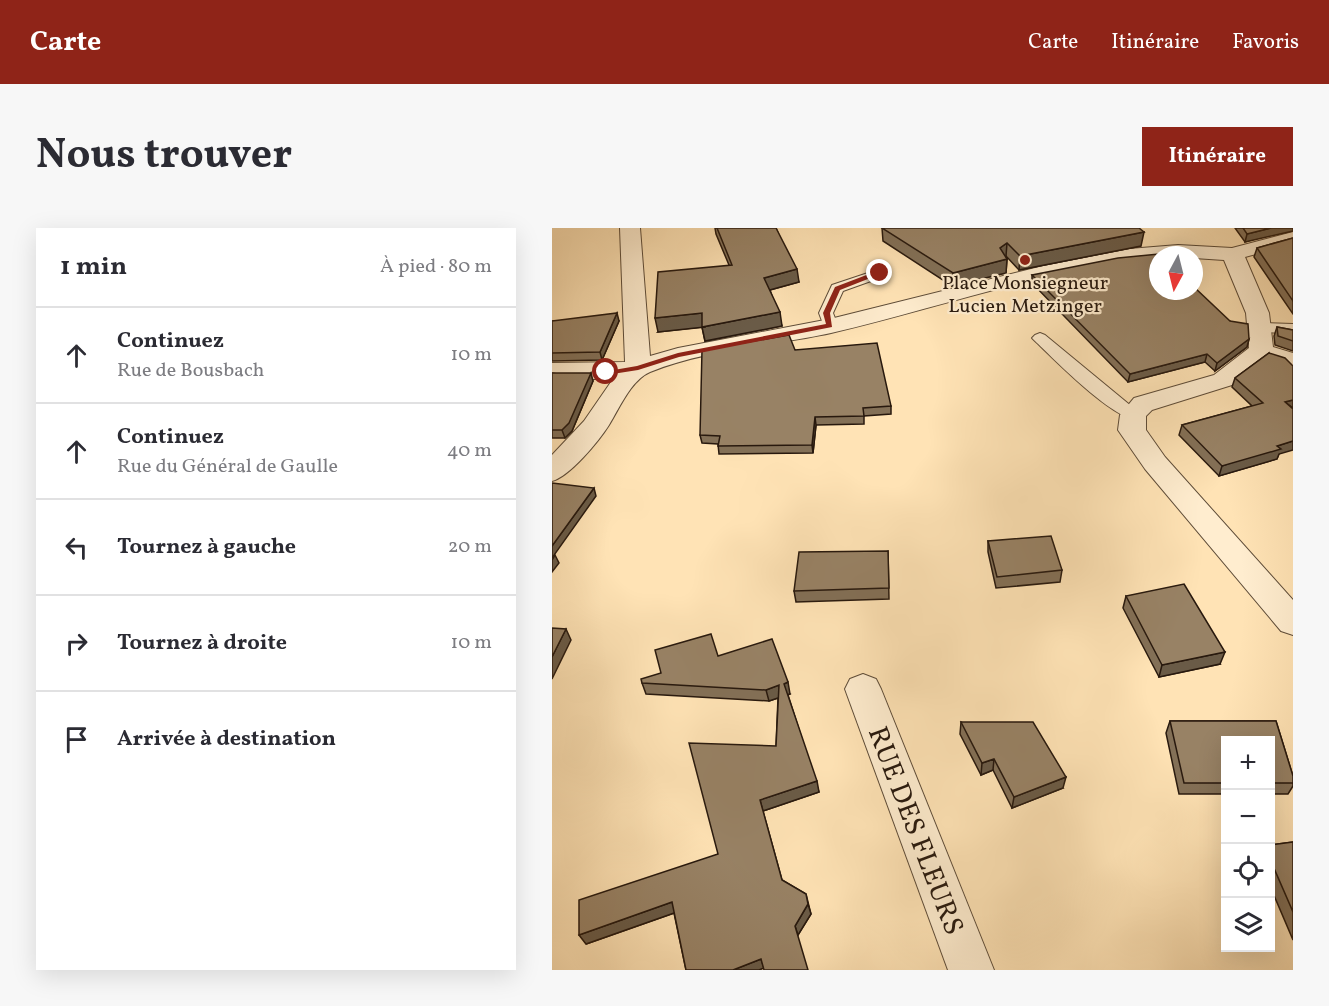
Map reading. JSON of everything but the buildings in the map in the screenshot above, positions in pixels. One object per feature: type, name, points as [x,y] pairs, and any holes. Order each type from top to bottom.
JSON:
[{"type":"street","points":[[552,472],[595,426],[615,392],[638,368],[630,228]]},
{"type":"street","points":[[552,371],[606,372],[638,368],[678,355],[830,326],[1046,267],[1178,250],[1232,254],[1293,238]]},
{"type":"street","points":[[1232,254],[1251,288],[1260,340],[1293,361]]},
{"type":"street","points":[[1260,340],[1223,380],[1143,404],[1133,415],[1132,430],[1155,463],[1293,622]]},
{"type":"street","name":"RUE DES FLEURS","points":[[863,689],[971,970]]},
{"type":"lane","points":[[830,326],[826,313],[837,288],[880,273]]},
{"type":"lane","points":[[1260,340],[1293,329]]},
{"type":"lane","points":[[1040,338],[1113,402],[1133,415]]},
{"type":"place","name":"Place Monsiegneur Lucien Metzinger","points":[[1025,260]]},
{"type":"route","points":[[606,372],[638,368],[678,355],[830,326],[826,313],[837,288],[880,273]]}]
